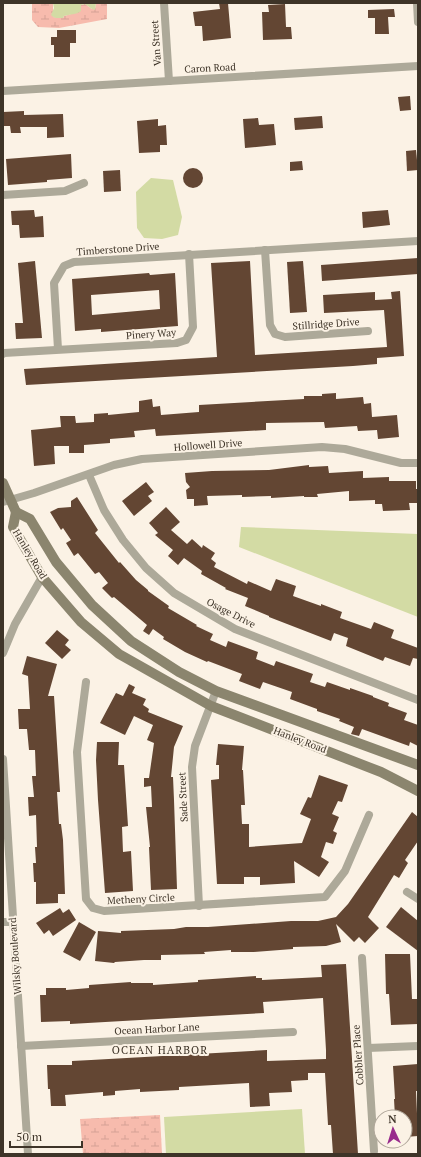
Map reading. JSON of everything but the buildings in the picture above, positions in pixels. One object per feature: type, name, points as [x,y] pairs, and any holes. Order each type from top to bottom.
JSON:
[{"type":"main road","points":[[3,483],[7,501],[16,512]]},
{"type":"main road","name":"Hanley Road","points":[[418,765],[216,691],[179,672],[131,641],[92,606],[56,562],[30,519],[16,512],[13,527],[42,577],[81,622],[119,654],[211,706],[381,772],[418,791]]},
{"type":"street","name":"Van Street","points":[[164,3],[169,81]]},
{"type":"street","points":[[417,3],[418,22]]},
{"type":"street","name":"Caron Road","points":[[3,91],[418,66]]},
{"type":"street","points":[[3,195],[65,191],[84,183]]},
{"type":"street","points":[[189,254],[418,241]]},
{"type":"street","name":"Stillridge Drive","points":[[265,250],[270,325],[275,334],[284,337],[368,331]]},
{"type":"street","name":"Timberstone Drive","points":[[58,349],[54,283],[64,266],[74,262],[189,254]]},
{"type":"street","name":"Pinery Way","points":[[3,354],[58,349],[177,343],[186,340],[193,327],[189,254]]},
{"type":"street","name":"Hollowell Drive","points":[[7,501],[89,475],[114,465],[142,459],[322,447],[345,449],[401,464],[418,462]]},
{"type":"street","name":"Osage Drive","points":[[89,475],[104,510],[123,540],[146,568],[174,593],[235,629],[418,700]]},
{"type":"street","points":[[3,653],[15,624],[42,577]]},
{"type":"street","name":"Metheny Circle","points":[[86,682],[77,752],[86,899],[93,908],[104,912],[325,898],[345,871],[369,815]]},
{"type":"street","name":"Sade Street","points":[[199,906],[192,766],[195,746],[216,691]]},
{"type":"street","name":"Wilsky Boulevard","points":[[3,758],[28,1154]]},
{"type":"street","points":[[407,892],[418,899]]},
{"type":"street","points":[[3,922],[13,922]]},
{"type":"street","name":"Cobbler Place","points":[[362,958],[374,1150]]},
{"type":"street","name":"Ocean Harbor Lane","points":[[21,1046],[293,1032]]},
{"type":"street","points":[[368,1048],[418,1046]]},
{"type":"green space","points":[[32,3],[53,3],[53,17],[63,18],[64,16],[71,14],[80,8],[81,5],[85,4],[92,9],[95,9],[96,3],[107,3],[107,19],[59,28],[38,27],[32,20]]},
{"type":"green space","points":[[160,1115],[162,1154],[83,1154],[80,1119]]},
{"type":"shaded area","points":[[53,3],[96,3],[95,10],[85,4],[81,5],[81,11],[64,16],[63,18],[58,18],[51,15],[54,8]]},
{"type":"shaded area","points":[[151,178],[173,180],[182,217],[178,235],[162,239],[144,238],[137,228],[136,192]]},
{"type":"shaded area","points":[[241,527],[418,534],[418,617],[239,547]]},
{"type":"shaded area","points":[[302,1109],[305,1154],[166,1154],[164,1117]]},
{"type":"district","name":"OCEAN HARBOR","points":[[160,1050]]}]
